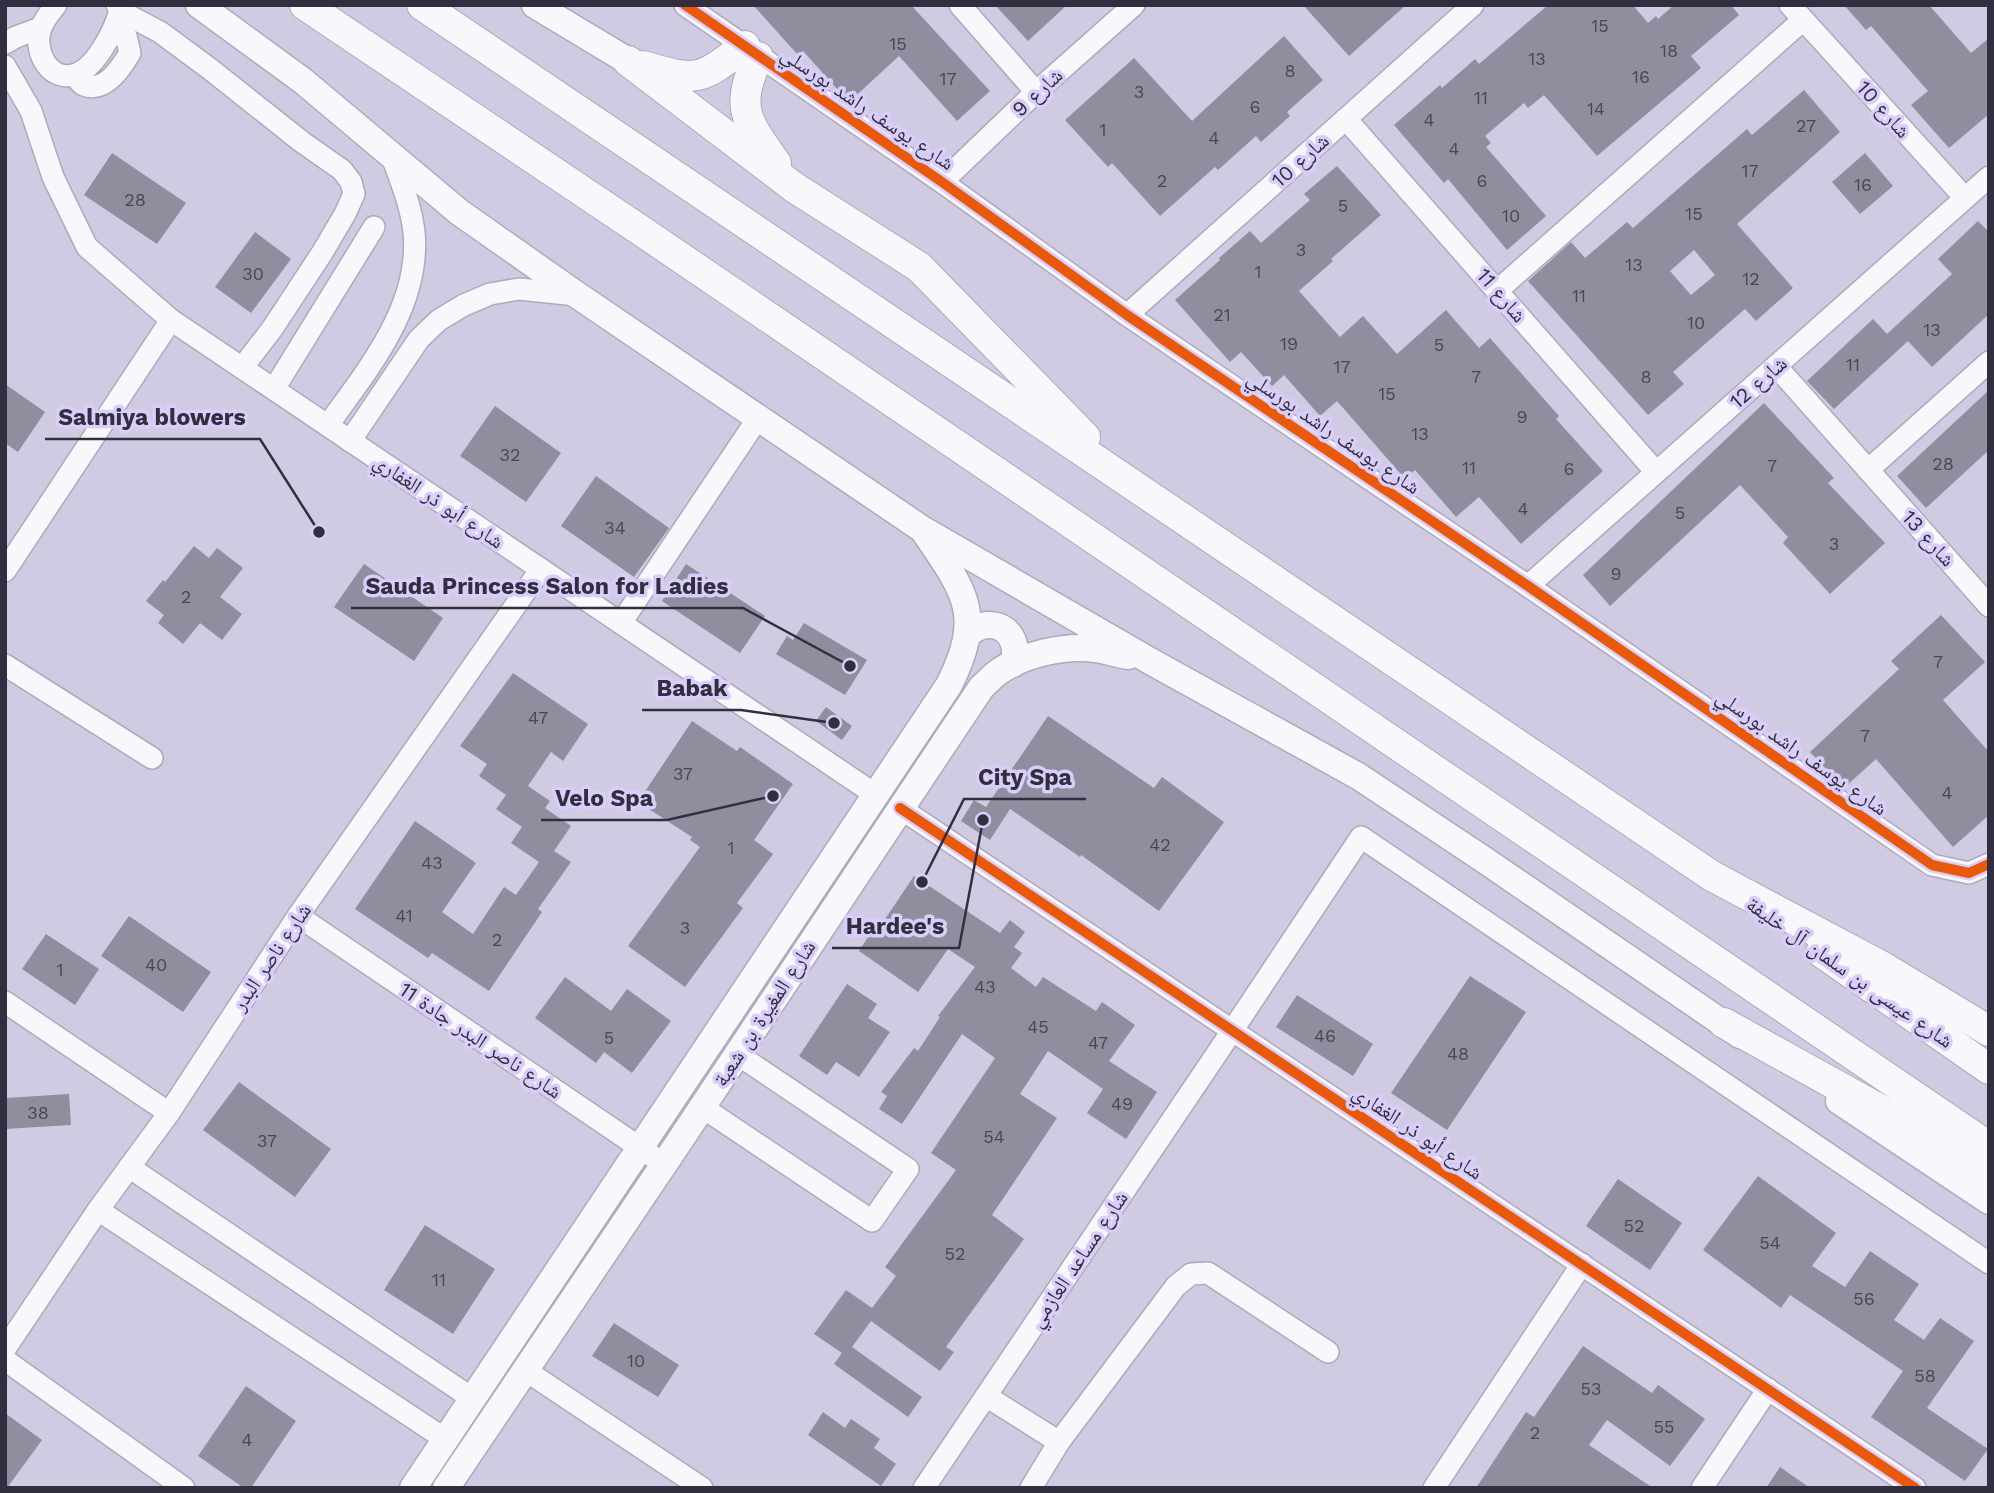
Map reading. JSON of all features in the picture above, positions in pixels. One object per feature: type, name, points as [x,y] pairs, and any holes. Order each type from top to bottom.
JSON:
[{"type":"highway","points":[[304,5],[643,232],[1989,1147]]},
{"type":"highway","points":[[422,5],[1712,876],[1883,967],[1989,1031]]},
{"type":"highway","points":[[752,52],[744,101],[748,120],[795,188]]},
{"type":"highway","points":[[628,61],[674,75],[693,77],[752,52]]},
{"type":"highway","points":[[628,61],[795,188],[919,267],[1129,483]]},
{"type":"highway","name":"شارع عيسى بن سلمان آل خليفة","points":[[1712,876],[1989,1069]]},
{"type":"highway","points":[[1724,1023],[1989,1170]]},
{"type":"main road","points":[[198,5],[303,80],[459,212],[922,529],[1150,661],[1358,776],[1989,1200]]},
{"type":"main road","points":[[535,5],[628,61]]},
{"type":"main road","name":"شارع المغيرة بن شعبة","points":[[413,1488],[876,795],[959,665],[968,634],[963,594],[922,529]]},
{"type":"main road","points":[[968,634],[985,625],[1004,629],[1015,645],[1013,664]]},
{"type":"main road","name":"شارع المغيرة بن شعبة","points":[[446,1488],[981,688],[997,673],[1038,654],[1094,649],[1150,661]]},
{"type":"street","points":[[56,5],[40,28],[38,51],[50,70],[64,76],[75,75],[82,84],[97,85],[111,79],[130,52],[118,13]]},
{"type":"street","name":"شارع يوسف راشد بورسلي","points":[[685,5],[943,181],[1127,315],[1932,864],[1979,868]]},
{"type":"street","points":[[960,5],[1036,92]]},
{"type":"street","name":"شارع 9","points":[[943,181],[1036,92],[1134,5]]},
{"type":"street","name":"شارع 10","points":[[1127,315],[1473,5]]},
{"type":"street","points":[[118,13],[160,32],[342,170],[351,182],[354,194],[345,214],[272,329],[242,368]]},
{"type":"street","name":"شارع 10","points":[[1498,290],[1797,13],[1965,198]]},
{"type":"street","points":[[5,43],[40,28]]},
{"type":"street","points":[[10,74],[33,79],[50,70]]},
{"type":"street","name":"شارع أبو ذر الغفاري","points":[[10,74],[31,111],[53,177],[87,247],[171,320],[876,795]]},
{"type":"street","name":"شارع 11","points":[[1346,119],[1656,472]]},
{"type":"street","points":[[328,425],[378,356],[400,313],[410,284],[414,235],[411,215],[391,154]]},
{"type":"street","name":"شارع 12","points":[[1528,586],[1989,177]]},
{"type":"street","points":[[274,389],[374,227]]},
{"type":"street","name":"شارع أبو ذر الغفاري","points":[[350,441],[419,339],[439,320],[490,294],[519,289],[577,295]]},
{"type":"street","points":[[5,571],[171,320]]},
{"type":"street","points":[[1868,470],[1989,362]]},
{"type":"street","name":"شارع 13","points":[[1776,366],[1989,606]]},
{"type":"street","points":[[621,623],[758,418]]},
{"type":"street","name":"شارع ناصر البدر","points":[[5,1349],[98,1210],[169,1112],[298,916],[541,569]]},
{"type":"street","points":[[5,665],[152,758]]},
{"type":"street","name":"شارع أبو ذر الغفاري","points":[[900,808],[1915,1488]]},
{"type":"street","name":"شارع مساعد العازمي","points":[[924,1488],[1361,837],[1989,1263]]},
{"type":"street","name":"شارع ناصر البدر جادة 11","points":[[298,916],[664,1164]]},
{"type":"street","points":[[5,1002],[169,1112]]},
{"type":"street","points":[[702,1107],[873,1222],[908,1169],[737,1054]]},
{"type":"street","points":[[129,1167],[473,1398]]},
{"type":"street","points":[[98,1210],[445,1439]]},
{"type":"street","points":[[1434,1488],[1582,1264]]},
{"type":"street","points":[[1031,1488],[1059,1442],[1176,1286],[1191,1274],[1208,1273],[1328,1352]]},
{"type":"street","points":[[5,1360],[184,1488]]},
{"type":"street","points":[[526,1370],[702,1488]]},
{"type":"street","points":[[1702,1488],[1768,1389]]},
{"type":"street","points":[[986,1396],[1059,1442]]},
{"type":"building","points":[[753,5],[911,5],[990,91],[957,121],[899,56],[849,102],[803,51],[798,55]]},
{"type":"building","points":[[995,5],[1067,5],[1028,41]]},
{"type":"building","points":[[1303,5],[1406,5],[1349,56]]},
{"type":"building","points":[[1548,5],[1633,5],[1648,23],[1656,16],[1658,19],[1674,5],[1731,5],[1739,15],[1691,56],[1701,68],[1597,156],[1544,95],[1528,108],[1524,103],[1485,136],[1491,143],[1486,147],[1546,216],[1507,250],[1448,179],[1444,183],[1394,125],[1475,59],[1479,64]]},
{"type":"building","points":[[1844,5],[1929,5],[1971,53],[1989,38],[1989,114],[1949,148],[1911,105],[1928,91],[1871,26],[1866,30]]},
{"type":"building","points":[[1284,36],[1323,80],[1287,112],[1290,116],[1261,142],[1256,136],[1218,170],[1215,167],[1160,216],[1112,163],[1108,167],[1065,120],[1134,58],[1192,121]]},
{"type":"building","points":[[1804,90],[1840,132],[1737,224],[1793,288],[1756,321],[1745,309],[1673,372],[1684,384],[1648,415],[1528,281],[1571,242],[1585,258],[1627,222],[1633,228],[1747,129],[1752,135]],"holes":[[[1694,250],[1715,275],[1691,295],[1670,271]]]},
{"type":"building","points":[[112,153],[186,203],[157,244],[84,195]]},
{"type":"building","points":[[1865,153],[1893,186],[1860,214],[1832,182]]},
{"type":"building","points":[[1337,166],[1381,215],[1299,291],[1340,337],[1363,316],[1397,354],[1446,310],[1479,348],[1490,338],[1559,416],[1556,419],[1603,471],[1521,544],[1479,497],[1456,517],[1415,470],[1405,479],[1337,401],[1320,416],[1284,375],[1272,386],[1241,352],[1230,362],[1175,300],[1250,231],[1261,243],[1310,200],[1304,194]]},
{"type":"building","points":[[1978,221],[1989,232],[1989,314],[1932,367],[1908,341],[1834,409],[1807,381],[1873,319],[1887,334],[1952,274],[1938,259]]},
{"type":"building","points":[[255,232],[291,259],[251,313],[215,287]]},
{"type":"building","points":[[5,384],[45,412],[18,452],[5,443]]},
{"type":"building","points":[[1989,390],[1989,450],[1926,508],[1897,476]]},
{"type":"building","points":[[1764,403],[1834,478],[1828,483],[1885,543],[1830,594],[1783,543],[1788,537],[1740,485],[1610,606],[1583,575]]},
{"type":"building","points":[[495,406],[561,453],[526,502],[460,456]]},
{"type":"building","points":[[596,476],[669,528],[634,577],[561,526]]},
{"type":"building","points":[[194,546],[209,558],[217,548],[243,568],[220,597],[242,614],[222,640],[200,623],[183,644],[158,623],[164,615],[146,601]]},
{"type":"building","points":[[364,564],[443,618],[414,661],[334,607]]},
{"type":"building","points":[[686,564],[765,616],[740,653],[662,601]]},
{"type":"building","points":[[1941,615],[1985,662],[1943,700],[1989,752],[1989,815],[1953,847],[1876,759],[1844,788],[1810,752],[1899,669],[1891,661]]},
{"type":"building","points":[[804,623],[867,660],[845,695],[776,654],[787,636],[793,640]]},
{"type":"building","points":[[513,673],[588,724],[563,761],[551,752],[528,786],[550,801],[545,808],[571,826],[554,851],[571,862],[538,909],[542,912],[489,991],[432,953],[428,958],[355,909],[415,821],[476,863],[442,912],[473,934],[504,887],[516,895],[539,862],[511,843],[522,827],[496,809],[506,795],[479,776],[487,764],[460,746]]},
{"type":"building","points":[[826,707],[852,726],[842,740],[816,721]]},
{"type":"building","points":[[1048,716],[1154,788],[1162,777],[1224,822],[1159,911],[1081,855],[1080,857],[1010,809],[990,840],[961,821],[974,800],[986,807]]},
{"type":"building","points":[[692,721],[737,751],[740,747],[793,784],[754,840],[773,854],[737,903],[743,908],[685,987],[628,946],[700,847],[690,840],[692,837],[638,802]]},
{"type":"building","points":[[914,876],[1000,933],[1010,920],[1025,932],[1014,947],[1022,953],[1011,968],[1036,987],[1043,977],[1096,1011],[1102,1002],[1135,1025],[1109,1061],[1157,1092],[1126,1139],[1087,1113],[1103,1089],[1048,1051],[1020,1094],[1057,1118],[992,1215],[1024,1239],[946,1347],[954,1352],[940,1371],[871,1321],[852,1347],[922,1397],[908,1417],[834,1364],[842,1353],[814,1334],[846,1290],[872,1308],[896,1276],[885,1267],[956,1170],[931,1153],[995,1058],[962,1034],[902,1124],[879,1109],[887,1096],[881,1092],[914,1048],[918,1051],[940,1017],[938,1016],[975,967],[948,949],[918,992],[859,951],[874,928],[877,931]]},
{"type":"building","points":[[129,916],[211,972],[183,1012],[101,956]]},
{"type":"building","points":[[46,934],[99,969],[75,1005],[22,969]]},
{"type":"building","points":[[1470,976],[1526,1012],[1447,1130],[1391,1093]]},
{"type":"building","points":[[565,977],[611,1011],[627,989],[671,1021],[632,1073],[604,1052],[596,1063],[535,1018]]},
{"type":"building","points":[[847,984],[877,1004],[868,1018],[890,1032],[859,1077],[836,1062],[827,1075],[799,1056]]},
{"type":"building","points":[[1297,995],[1373,1044],[1353,1076],[1276,1027]]},
{"type":"building","points":[[239,1082],[331,1149],[295,1197],[203,1130]]},
{"type":"building","points":[[69,1094],[71,1125],[5,1129],[5,1098]]},
{"type":"building","points":[[1758,1176],[1836,1233],[1812,1266],[1845,1287],[1870,1251],[1919,1284],[1894,1320],[1924,1340],[1940,1318],[1974,1341],[1927,1408],[1988,1449],[1965,1481],[1871,1417],[1903,1371],[1790,1295],[1781,1308],[1703,1250]]},
{"type":"building","points":[[1618,1179],[1682,1223],[1650,1270],[1586,1226]]},
{"type":"building","points":[[425,1225],[495,1269],[453,1334],[384,1290]]},
{"type":"building","points":[[614,1323],[679,1365],[658,1397],[592,1356]]},
{"type":"building","points":[[1583,1346],[1652,1393],[1658,1385],[1705,1419],[1670,1466],[1607,1420],[1589,1445],[1653,1488],[1476,1488],[1526,1412],[1534,1417]]},
{"type":"building","points":[[246,1386],[296,1421],[251,1488],[244,1488],[198,1456]]},
{"type":"building","points":[[823,1412],[845,1428],[851,1419],[880,1439],[874,1448],[896,1464],[881,1486],[808,1435]]},
{"type":"building","points":[[5,1413],[42,1440],[7,1488],[5,1488]]},
{"type":"building","points":[[1780,1467],[1810,1488],[1766,1488]]},
{"type":"cycle path","points":[[685,5],[942,182],[1127,315],[1528,586],[1932,865],[1969,873],[1989,864]]},
{"type":"cycle path","points":[[900,808],[1915,1488]]},
{"type":"place","name":"Salmiya blowers","points":[[319,532]]},
{"type":"place","name":"Sauda Princess Salon for Ladies","points":[[850,666]]},
{"type":"place","name":"Babak","points":[[834,723]]},
{"type":"place","name":"Velo Spa","points":[[773,796]]},
{"type":"place","name":"Hardee's","points":[[983,820]]},
{"type":"place","name":"City Spa","points":[[922,882]]}]
